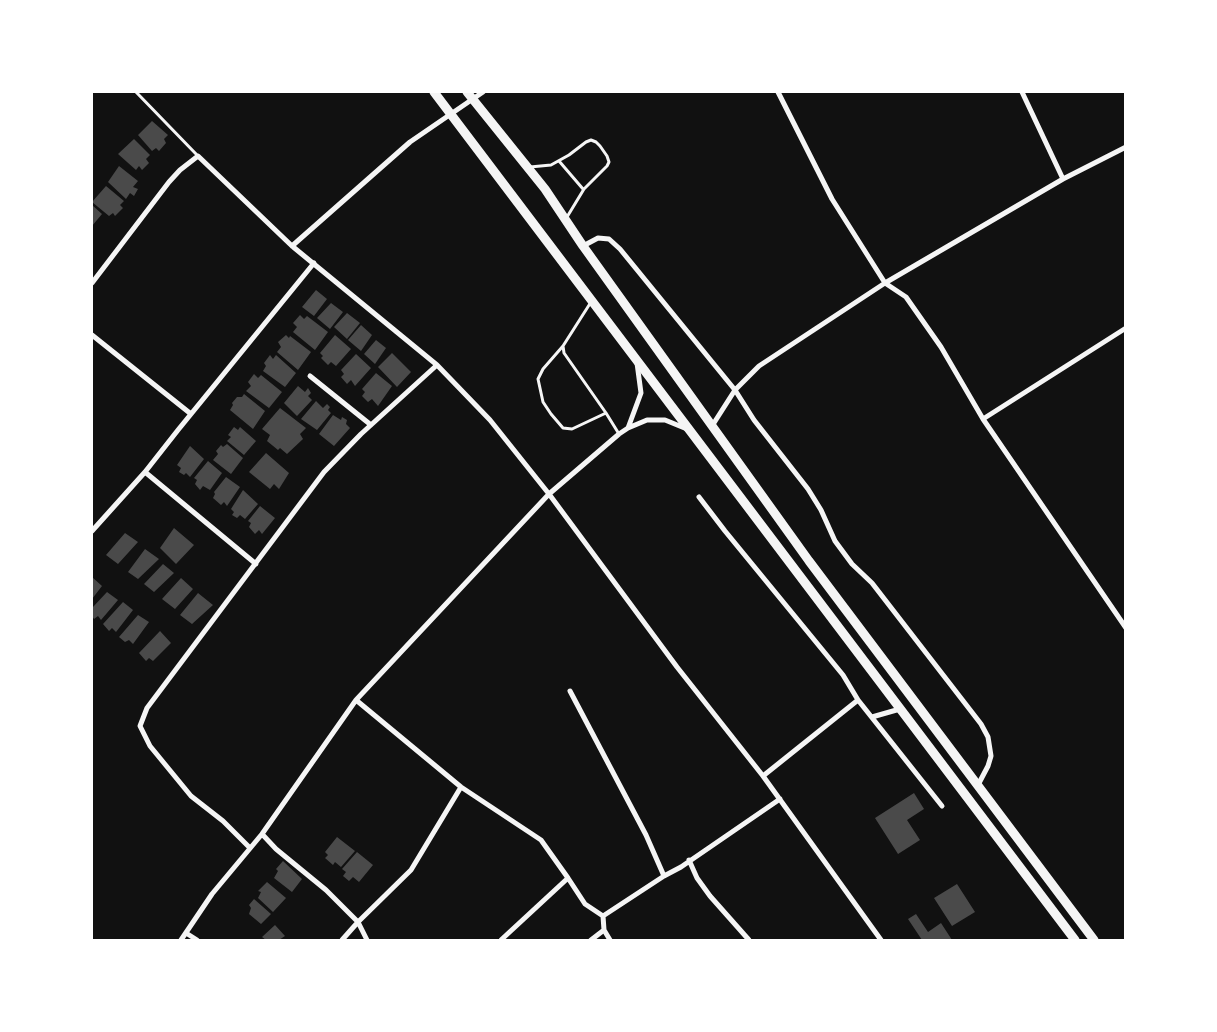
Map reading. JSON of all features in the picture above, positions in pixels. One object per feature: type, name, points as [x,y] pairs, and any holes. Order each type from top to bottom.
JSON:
[{"type":"highway","points":[[434,92],[1075,940]]},
{"type":"highway","points":[[467,92],[545,189],[809,561],[1094,940]]},
{"type":"street","points":[[292,246],[410,142],[483,92]]},
{"type":"street","points":[[778,92],[832,199],[885,283],[906,297],[941,347],[983,419],[1125,627]]},
{"type":"street","points":[[1022,92],[1063,179]]},
{"type":"street","points":[[712,426],[735,390],[759,366],[885,283],[1063,179],[1125,147]]},
{"type":"street","points":[[92,283],[169,182],[198,156],[292,246],[437,365],[490,420],[549,494],[677,667],[763,776],[881,940]]},
{"type":"street","points":[[584,246],[598,238],[609,239],[620,249],[735,390],[754,420],[808,489],[841,550],[872,583],[981,724],[988,737],[991,756],[978,785]]},
{"type":"street","points":[[92,531],[145,472],[314,263]]},
{"type":"street","points":[[983,419],[1125,328]]},
{"type":"street","points":[[92,335],[191,414]]},
{"type":"street","points":[[628,428],[641,393],[637,362]]},
{"type":"street","points":[[250,848],[223,821],[191,795],[150,746],[140,726],[147,708],[324,472],[371,425],[437,365]]},
{"type":"street","points":[[310,376],[371,425]]},
{"type":"street","points":[[181,940],[212,894],[262,834],[356,700],[549,494],[628,428],[647,420],[665,420],[689,430]]},
{"type":"street","points":[[145,472],[256,564]]},
{"type":"street","points":[[699,497],[843,675],[858,700],[942,806]]},
{"type":"street","points":[[570,691],[646,835],[664,876]]},
{"type":"street","points":[[356,700],[461,787],[541,840],[585,904],[603,916]]},
{"type":"street","points":[[763,776],[858,700]]},
{"type":"street","points":[[872,717],[900,709]]},
{"type":"street","points":[[342,940],[411,870],[461,787]]},
{"type":"street","points":[[603,916],[681,867],[780,799]]},
{"type":"street","points":[[262,834],[276,849],[326,890],[358,922],[367,940]]},
{"type":"street","points":[[689,860],[697,878],[710,896],[749,940]]},
{"type":"street","points":[[501,940],[568,878]]},
{"type":"street","points":[[603,916],[604,930],[610,940]]},
{"type":"street","points":[[591,940],[604,930]]},
{"type":"street","points":[[186,933],[196,940]]},
{"type":"lane","points":[[136,92],[198,156]]},
{"type":"lane","points":[[528,167],[551,165],[591,140],[600,146],[609,162],[584,189],[565,219]]},
{"type":"lane","points":[[559,161],[584,189]]},
{"type":"lane","points":[[591,301],[563,346],[543,369],[538,379],[543,402],[563,428],[572,429],[606,413]]},
{"type":"lane","points":[[563,346],[568,360],[619,434]]},
{"type":"building","points":[[152,121],[168,135],[164,139],[166,143],[159,151],[156,148],[152,151],[138,135]]},
{"type":"building","points":[[134,139],[150,155],[146,159],[149,163],[142,170],[139,166],[136,170],[118,154]]},
{"type":"building","points":[[119,166],[138,181],[133,187],[138,189],[134,196],[130,193],[126,199],[108,182]]},
{"type":"building","points":[[106,186],[124,201],[120,205],[123,208],[115,216],[113,213],[109,216],[92,202]]},
{"type":"building","points":[[92,205],[102,214],[92,226]]},
{"type":"building","points":[[316,290],[327,299],[314,316],[302,307]]},
{"type":"building","points":[[331,303],[343,312],[330,329],[317,318]]},
{"type":"building","points":[[347,313],[360,323],[347,339],[334,327]]},
{"type":"building","points":[[300,315],[304,319],[307,316],[328,332],[315,350],[293,332],[297,327],[293,323]]},
{"type":"building","points":[[361,325],[372,335],[361,351],[348,340]]},
{"type":"building","points":[[286,335],[311,352],[298,370],[277,352],[281,347],[278,342]]},
{"type":"building","points":[[335,335],[351,349],[336,366],[331,362],[328,365],[321,358],[323,356],[320,353]]},
{"type":"building","points":[[376,340],[386,348],[375,364],[364,354]]},
{"type":"building","points":[[392,353],[411,372],[397,387],[378,367]]},
{"type":"building","points":[[356,354],[371,368],[355,386],[351,380],[347,384],[341,377],[344,374],[341,370]]},
{"type":"building","points":[[270,355],[273,359],[276,355],[296,373],[285,387],[263,371],[266,366],[264,363]]},
{"type":"building","points":[[376,373],[392,386],[378,406],[372,399],[368,402],[362,396],[365,392],[362,389]]},
{"type":"building","points":[[254,374],[258,378],[261,375],[282,392],[269,408],[246,391],[251,386],[248,382]]},
{"type":"building","points":[[298,386],[305,392],[308,388],[311,393],[308,396],[312,400],[297,416],[284,403]]},
{"type":"building","points":[[244,394],[265,411],[253,429],[230,410],[237,397],[242,397]]},
{"type":"building","points":[[316,401],[323,408],[327,404],[331,413],[317,430],[301,419]]},
{"type":"building","points":[[280,408],[306,428],[300,434],[303,439],[287,454],[267,441],[270,435],[262,429]]},
{"type":"building","points":[[333,415],[341,420],[342,417],[347,420],[346,424],[350,428],[334,446],[319,434]]},
{"type":"building","points":[[234,427],[238,430],[240,427],[256,441],[244,455],[227,441]]},
{"type":"building","points":[[227,444],[243,458],[231,474],[213,460],[221,445],[223,447]]},
{"type":"building","points":[[190,446],[204,459],[190,477],[186,473],[184,475],[179,472],[181,468],[177,465]]},
{"type":"building","points":[[266,453],[289,473],[279,489],[274,484],[270,489],[249,472]]},
{"type":"building","points":[[208,461],[222,473],[210,490],[203,486],[200,490],[194,478]]},
{"type":"building","points":[[226,477],[240,487],[227,506],[224,502],[221,505],[213,498],[214,492]]},
{"type":"building","points":[[243,490],[258,504],[245,519],[240,515],[237,518],[232,515],[234,512],[231,509]]},
{"type":"building","points":[[260,506],[275,518],[262,534],[259,530],[255,534],[249,527],[251,523],[248,521]]},
{"type":"building","points":[[174,528],[194,545],[176,564],[160,548]]},
{"type":"building","points":[[125,533],[138,542],[118,564],[106,555]]},
{"type":"building","points":[[145,549],[159,559],[138,579],[128,572]]},
{"type":"building","points":[[163,564],[174,573],[154,592],[144,584]]},
{"type":"building","points":[[92,577],[102,586],[92,599]]},
{"type":"building","points":[[181,578],[193,589],[175,609],[162,599]]},
{"type":"building","points":[[107,592],[118,600],[101,620],[98,616],[94,619],[92,608]]},
{"type":"building","points":[[198,593],[213,605],[192,624],[180,615]]},
{"type":"building","points":[[123,602],[133,610],[116,632],[112,628],[109,631],[103,624]]},
{"type":"building","points":[[138,615],[149,622],[133,644],[129,640],[125,642],[119,637]]},
{"type":"building","points":[[160,631],[171,643],[153,661],[149,658],[146,661],[139,653]]},
{"type":"building","points":[[914,793],[924,809],[907,820],[920,840],[898,854],[875,818]]},
{"type":"building","points":[[337,837],[355,851],[341,867],[335,862],[333,865],[325,858],[328,855],[325,852]]},
{"type":"building","points":[[357,852],[373,865],[359,882],[353,877],[349,881],[343,876],[346,872],[342,869]]},
{"type":"building","points":[[283,861],[302,879],[292,892],[274,878],[278,871],[276,869]]},
{"type":"building","points":[[267,882],[286,898],[273,912],[258,898],[261,892],[258,891]]},
{"type":"building","points":[[957,884],[975,912],[952,926],[934,898]]},
{"type":"building","points":[[254,899],[271,914],[261,924],[249,914],[251,908],[249,905]]},
{"type":"building","points":[[916,914],[928,932],[941,923],[952,940],[922,940],[908,919]]},
{"type":"building","points":[[275,925],[285,936],[279,940],[266,940],[262,937]]}]
